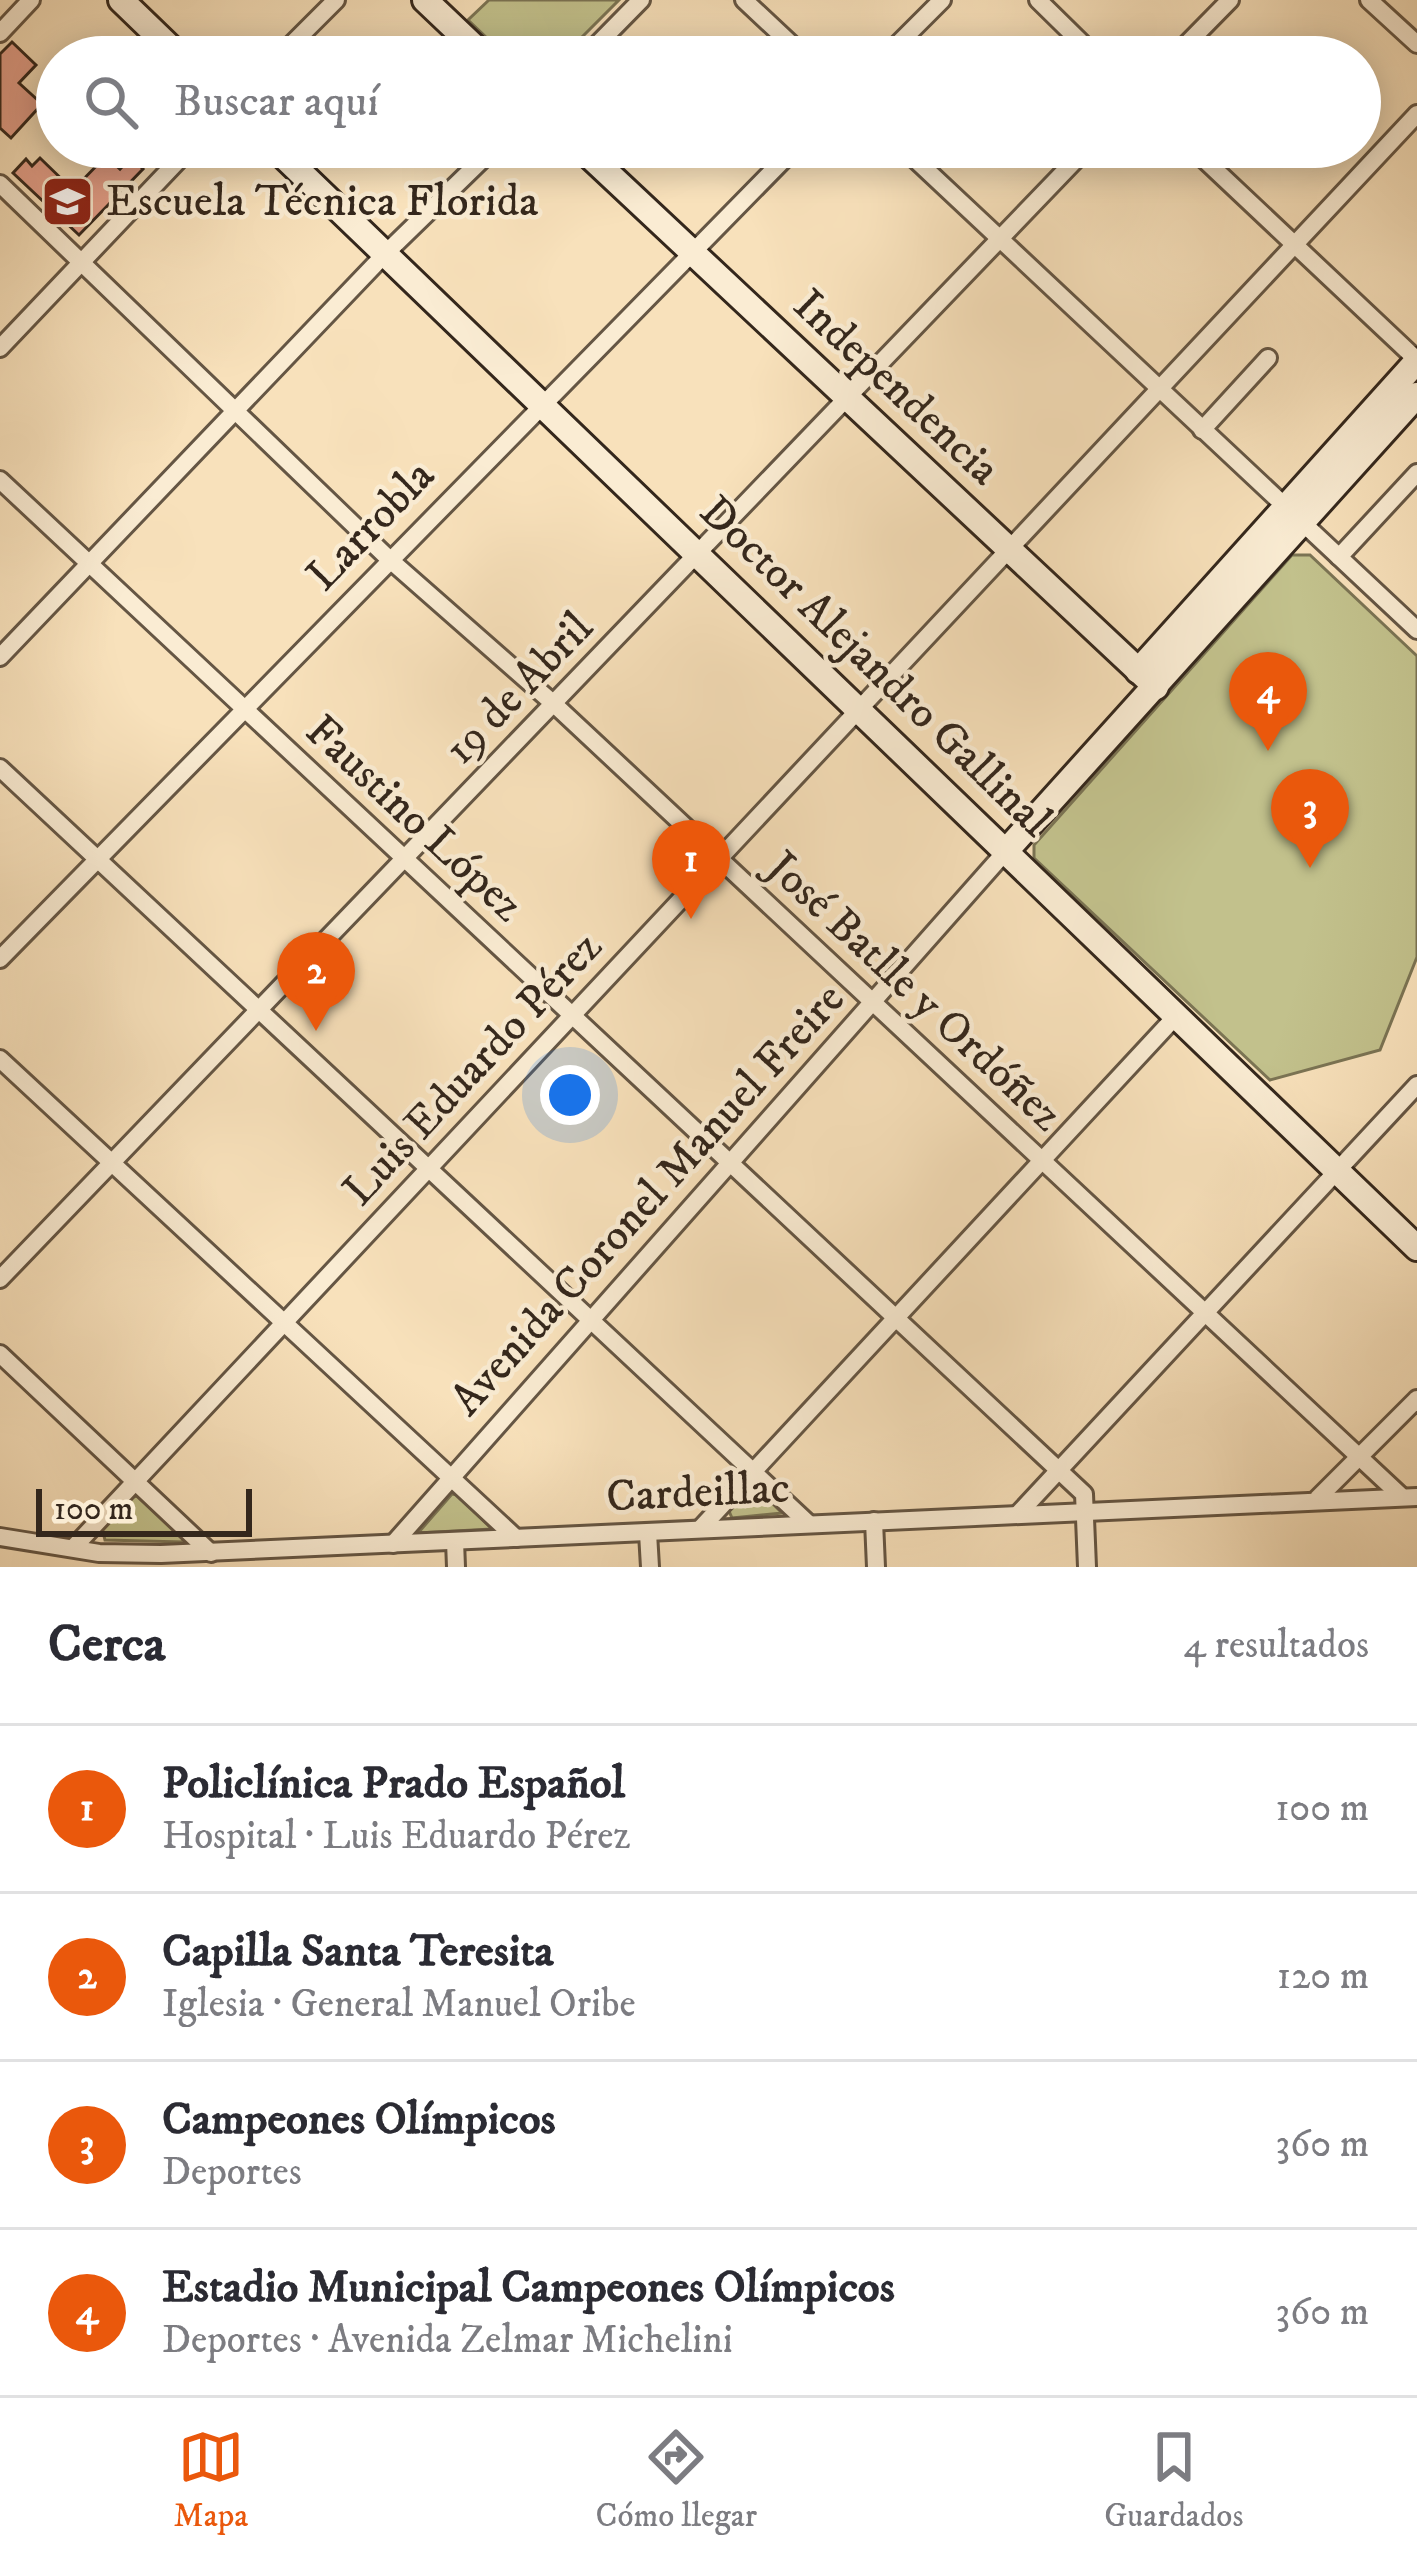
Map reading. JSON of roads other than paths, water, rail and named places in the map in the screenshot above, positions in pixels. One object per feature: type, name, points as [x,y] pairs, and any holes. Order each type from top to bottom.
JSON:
[{"type":"street","points":[[0,33],[31,0]]},
{"type":"street","points":[[121,0],[159,36]]},
{"type":"street","points":[[300,36],[336,0]]},
{"type":"street","points":[[425,0],[463,36]]},
{"type":"street","points":[[606,36],[641,0]]},
{"type":"street","points":[[744,0],[783,36]]},
{"type":"street","points":[[907,36],[942,0]]},
{"type":"street","points":[[1038,0],[1075,36]]},
{"type":"street","points":[[1195,36],[1230,0]]},
{"type":"street","points":[[1369,0],[1417,44]]},
{"type":"street","name":"Luis Eduardo Pérez","points":[[1381,153],[1417,114]]},
{"type":"street","points":[[0,348],[171,168]]},
{"type":"street","name":"Doctor Alejandro Gallinal","points":[[296,168],[1417,1248]]},
{"type":"street","points":[[0,657],[233,411],[473,168]]},
{"type":"street","name":"Independencia","points":[[602,168],[1147,679]]},
{"type":"street","name":"Larrobla","points":[[0,959],[775,168]]},
{"type":"street","points":[[924,168],[1417,630]]},
{"type":"street","name":"19 de Abril","points":[[0,1279],[1068,168]]},
{"type":"street","points":[[1006,851],[1417,361],[1213,168]]},
{"type":"street","name":"Luis Eduardo Pérez","points":[[74,1549],[1367,168]]},
{"type":"street","name":"José Batlle y Ordóñez","points":[[0,184],[389,559],[554,704],[1203,1315],[1408,1496]]},
{"type":"street","points":[[1202,430],[1268,358]]},
{"type":"street","points":[[1291,514],[1417,395]]},
{"type":"street","points":[[1339,557],[1417,473]]},
{"type":"street","name":"Faustino López","points":[[0,479],[1057,1468],[1084,1494],[1084,1510]]},
{"type":"street","points":[[0,768],[808,1524]]},
{"type":"street","name":"Avenida Coronel Manuel Freire","points":[[393,1544],[1006,851]]},
{"type":"street","points":[[700,1529],[1176,1016]]},
{"type":"street","points":[[0,1059],[516,1538]]},
{"type":"street","points":[[1019,1513],[1417,1085]]},
{"type":"street","points":[[0,1354],[211,1552]]},
{"type":"street","points":[[1318,1498],[1417,1399]]},
{"type":"street","name":"Cardeillac","points":[[0,1537],[129,1555],[211,1552],[259,1559],[393,1544],[1408,1496]]},
{"type":"street","points":[[1084,1510],[1088,1567]]},
{"type":"street","points":[[874,1521],[875,1567]]},
{"type":"street","points":[[648,1533],[650,1567]]},
{"type":"street","points":[[455,1541],[456,1567]]},
{"type":"place","name":"Escuela Técnica Florida","points":[[67,202]]},
{"type":"place","name":"Estadio Municipal Campeones Olímpicos","points":[[1268,751]]},
{"type":"place","name":"Campeones Olímpicos","points":[[1310,868]]},
{"type":"place","name":"Policlínica Prado Español","points":[[691,919]]},
{"type":"place","name":"Capilla Santa Teresita","points":[[316,1031]]}]
